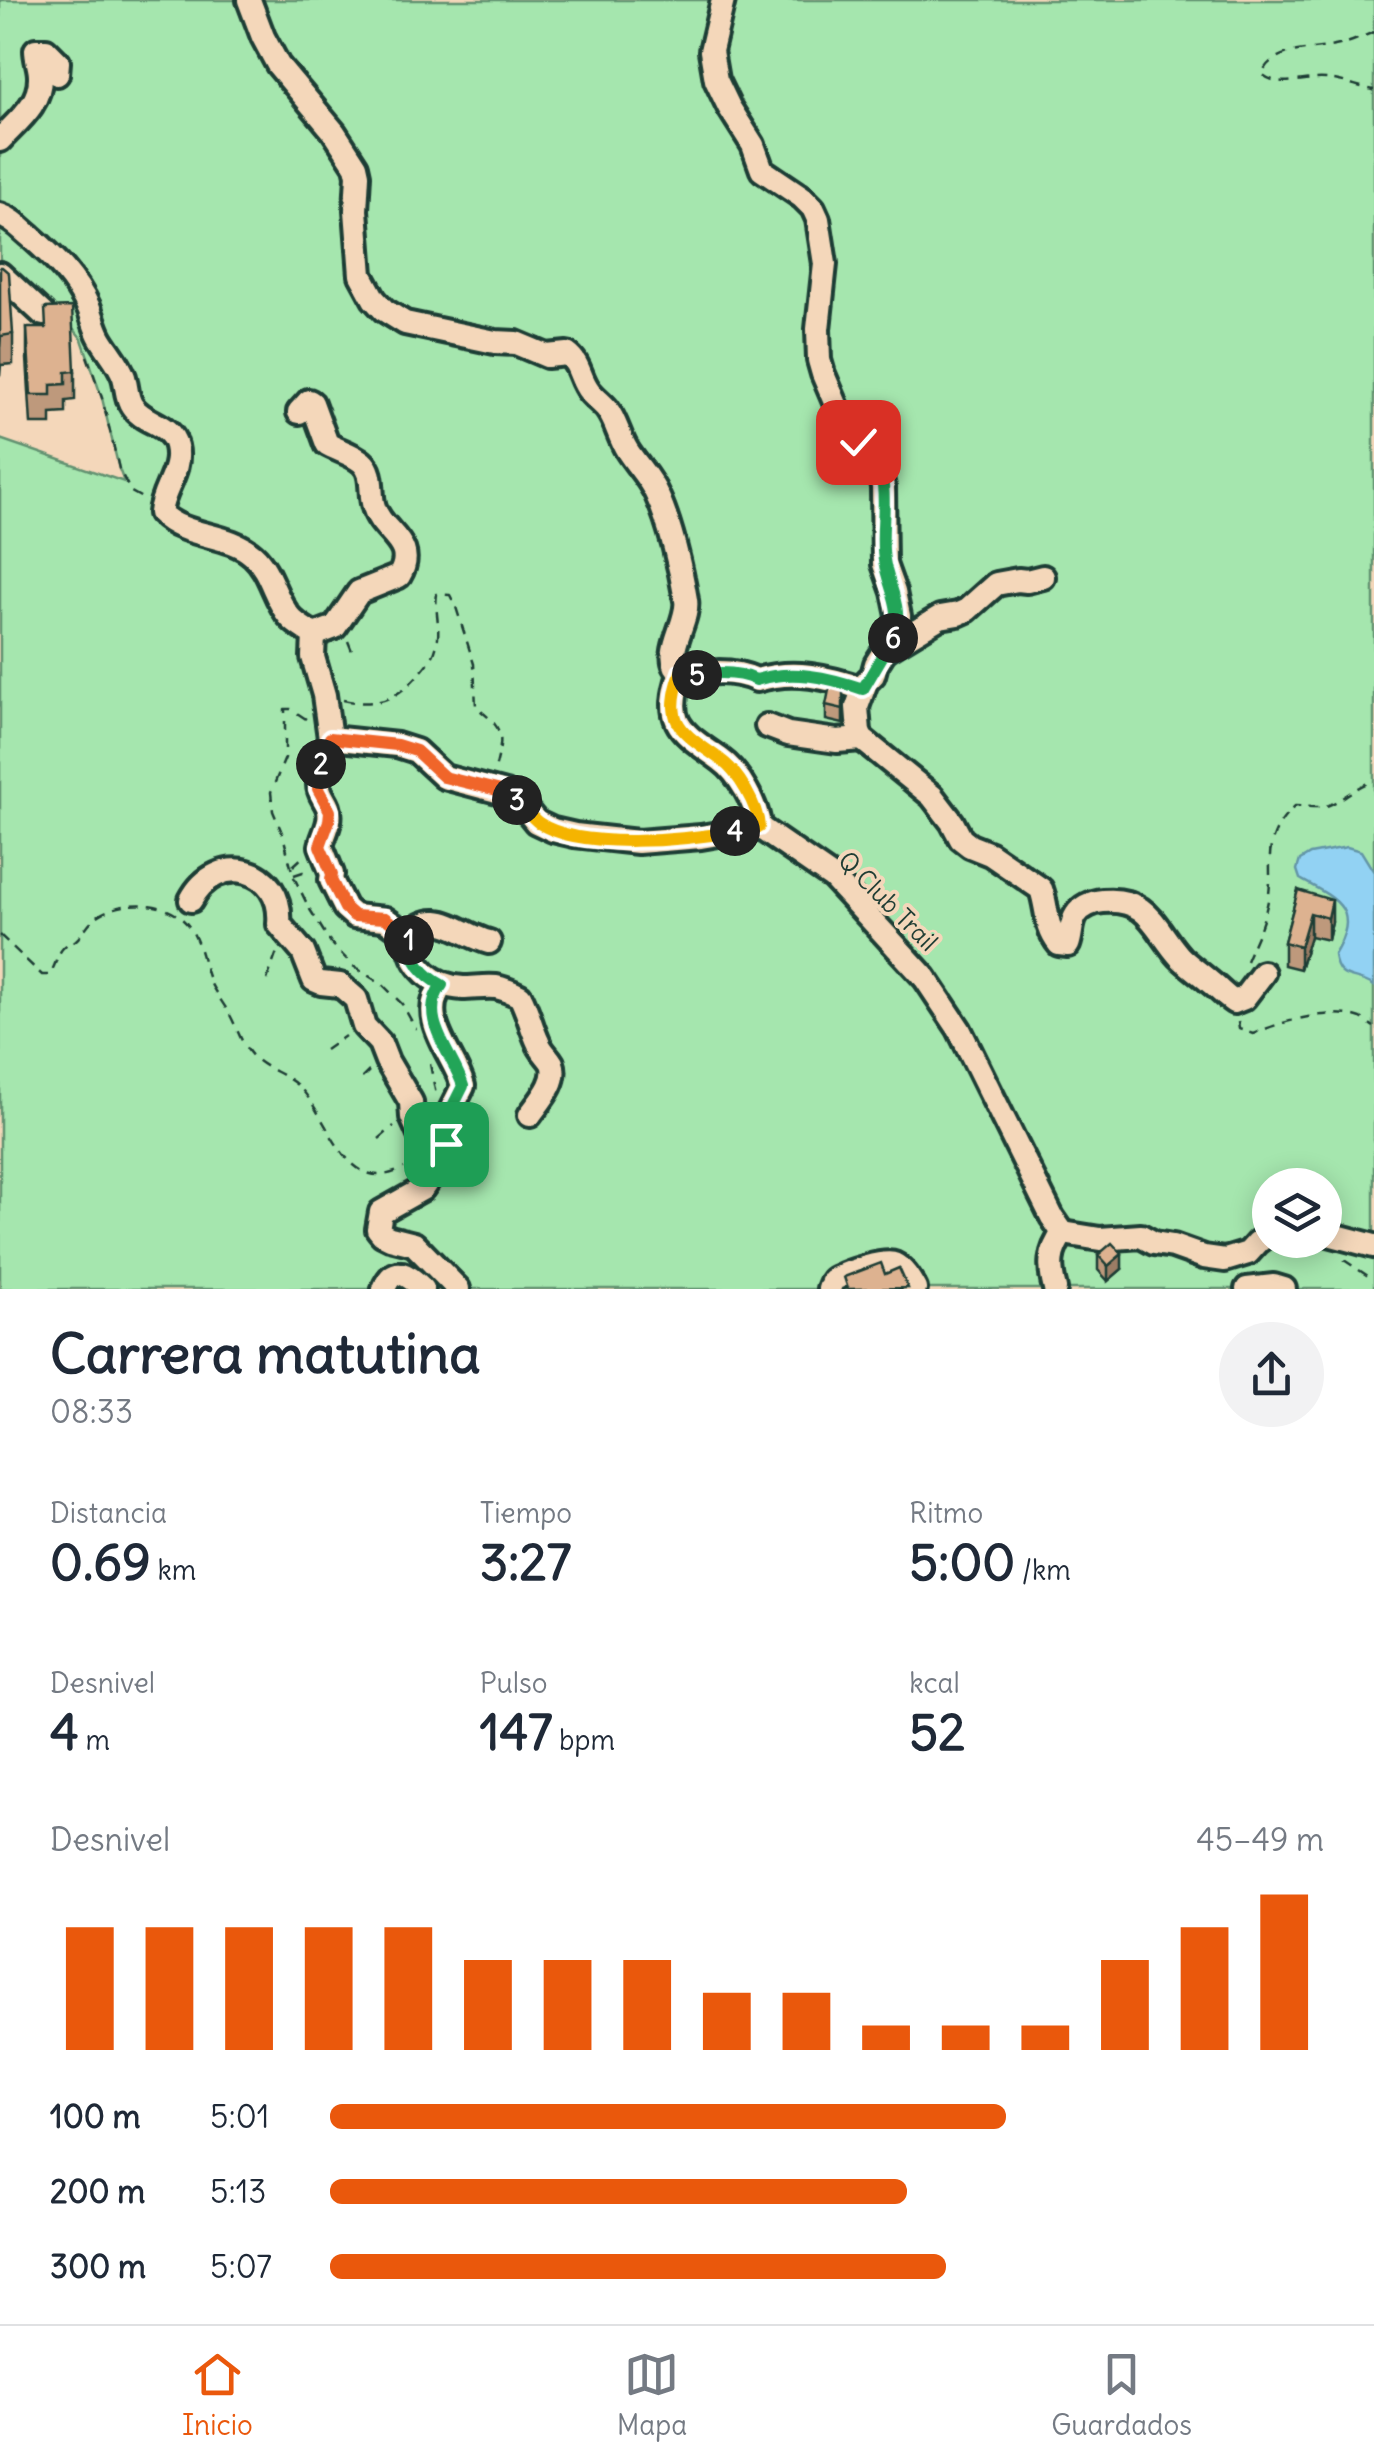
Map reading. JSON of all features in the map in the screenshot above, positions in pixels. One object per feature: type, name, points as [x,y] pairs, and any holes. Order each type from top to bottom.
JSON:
[{"type":"street","points":[[250,0],[278,65],[334,132],[356,166],[361,275],[374,299],[406,323],[516,343],[547,356],[567,354],[578,364],[591,394],[607,409],[628,451],[657,494],[671,534],[687,606],[672,653],[681,672],[724,673],[756,680],[811,675],[863,689]]},
{"type":"street","points":[[723,0],[710,52],[721,91],[753,145],[762,170],[813,208],[821,228],[825,264],[818,346],[823,374],[840,414],[880,474],[883,486],[884,564],[898,616],[896,634],[863,689],[857,707],[858,732],[924,788],[970,846],[990,854],[1040,889],[1049,929],[1060,944],[1068,945],[1073,920],[1086,906],[1124,902],[1139,907],[1152,918],[1177,953],[1234,1002],[1244,998],[1253,972]]},
{"type":"street","points":[[0,140],[26,114],[36,96],[40,74],[36,50],[46,50],[58,62],[57,74]]},
{"type":"street","points":[[0,215],[17,224],[70,275],[122,372],[134,410],[173,438],[177,466],[160,507],[163,517],[235,544],[254,556],[286,612],[314,635]]},
{"type":"street","points":[[0,274],[43,314]]},
{"type":"street","points":[[299,412],[309,401],[312,403],[326,444],[356,458],[367,468],[374,507],[398,538],[404,559],[398,576],[359,592],[335,627],[314,635]]},
{"type":"street","points":[[886,650],[940,618],[966,610],[996,584],[1043,576]]},
{"type":"street","points":[[314,635],[313,656],[330,738],[318,789],[330,811],[320,846],[331,880],[345,908],[354,916],[385,918],[409,936],[412,954],[433,980],[462,988],[491,986],[520,996],[554,1074],[549,1089],[530,1115]]},
{"type":"street","points":[[330,738],[397,745],[416,751],[444,777],[505,792],[519,801],[536,822],[576,836],[638,842],[759,827],[758,813],[746,790],[725,762],[697,746],[680,728],[674,714],[673,694],[681,672]]},
{"type":"street","points":[[767,726],[788,734],[837,741],[862,739]]},
{"type":"street","name":"Q Club Trail","points":[[759,827],[833,878],[925,978],[959,1030],[1063,1233]]},
{"type":"street","points":[[192,900],[204,881],[234,870],[245,870],[271,887],[280,913],[278,924],[303,952],[314,980],[347,989],[356,999],[364,1026],[380,1043],[411,1102],[412,1117],[424,1146],[426,1182]]},
{"type":"street","points":[[409,936],[419,926],[445,922],[489,942]]},
{"type":"street","points":[[442,985],[434,1000],[438,1036],[463,1086],[450,1112],[442,1157],[422,1189],[381,1212],[378,1228],[390,1238],[414,1244],[458,1289]]},
{"type":"street","points":[[1055,1289],[1049,1267],[1054,1244],[1063,1233],[1100,1238],[1142,1236],[1204,1258],[1225,1260],[1252,1248]]},
{"type":"street","points":[[1342,1238],[1374,1246]]},
{"type":"street","points":[[829,1289],[838,1277],[884,1262],[896,1264],[914,1289]]},
{"type":"street","points":[[384,1289],[390,1278],[402,1273],[423,1289]]},
{"type":"street","points":[[1248,1289],[1284,1289]]},
{"type":"path","points":[[1374,32],[1342,45],[1282,54],[1266,64],[1262,74],[1268,80],[1280,82],[1330,79],[1374,90]]},
{"type":"path","points":[[87,354],[125,484],[131,492],[160,507]]},
{"type":"path","points":[[1253,972],[1267,907],[1271,838],[1283,818],[1295,806],[1329,805],[1362,784],[1374,782]]},
{"type":"path","points":[[271,887],[303,872],[331,880]]},
{"type":"path","points":[[267,980],[285,932]]},
{"type":"path","points":[[1234,1002],[1239,1029],[1252,1034],[1272,1025],[1327,1014],[1362,1018],[1374,1028]]},
{"type":"path","points":[[325,1050],[364,1026]]},
{"type":"green space","points":[[0,0],[1374,0],[1374,1289],[0,1289],[0,439],[124,482],[82,339],[73,328],[43,314],[0,274]]},
{"type":"water","points":[[1347,847],[1361,851],[1374,872],[1374,986],[1339,970],[1334,955],[1346,927],[1342,908],[1326,893],[1300,879],[1297,870],[1300,860],[1310,854]]},
{"type":"building","points":[[0,267],[9,273],[13,334],[1,336],[0,347]]},
{"type":"building","points":[[72,307],[75,371],[66,372],[66,384],[51,385],[51,395],[31,395],[27,328],[46,328],[45,308]]},
{"type":"building","points":[[830,685],[843,688],[843,709],[826,705]]},
{"type":"building","points":[[1298,890],[1332,900],[1328,918],[1310,913],[1300,947],[1284,942]]},
{"type":"building","points":[[1112,1243],[1122,1254],[1108,1266],[1098,1255]]},
{"type":"building","points":[[881,1263],[885,1274],[899,1268],[908,1288],[848,1289],[844,1277]]},
{"type":"route","points":[[446,1144],[450,1112],[463,1086],[438,1036],[434,1000],[442,985],[418,965],[409,936],[385,918],[354,916],[345,908],[331,880],[330,865],[320,846],[330,811],[318,789],[330,738],[397,745],[416,751],[444,777],[505,792],[519,801],[536,822],[576,836],[638,842],[759,827],[758,813],[746,790],[725,762],[697,746],[680,728],[674,714],[673,694],[681,672],[716,672],[756,680],[784,674],[811,675],[863,689],[896,634],[898,616],[884,564],[883,486],[880,474],[858,442]]}]
